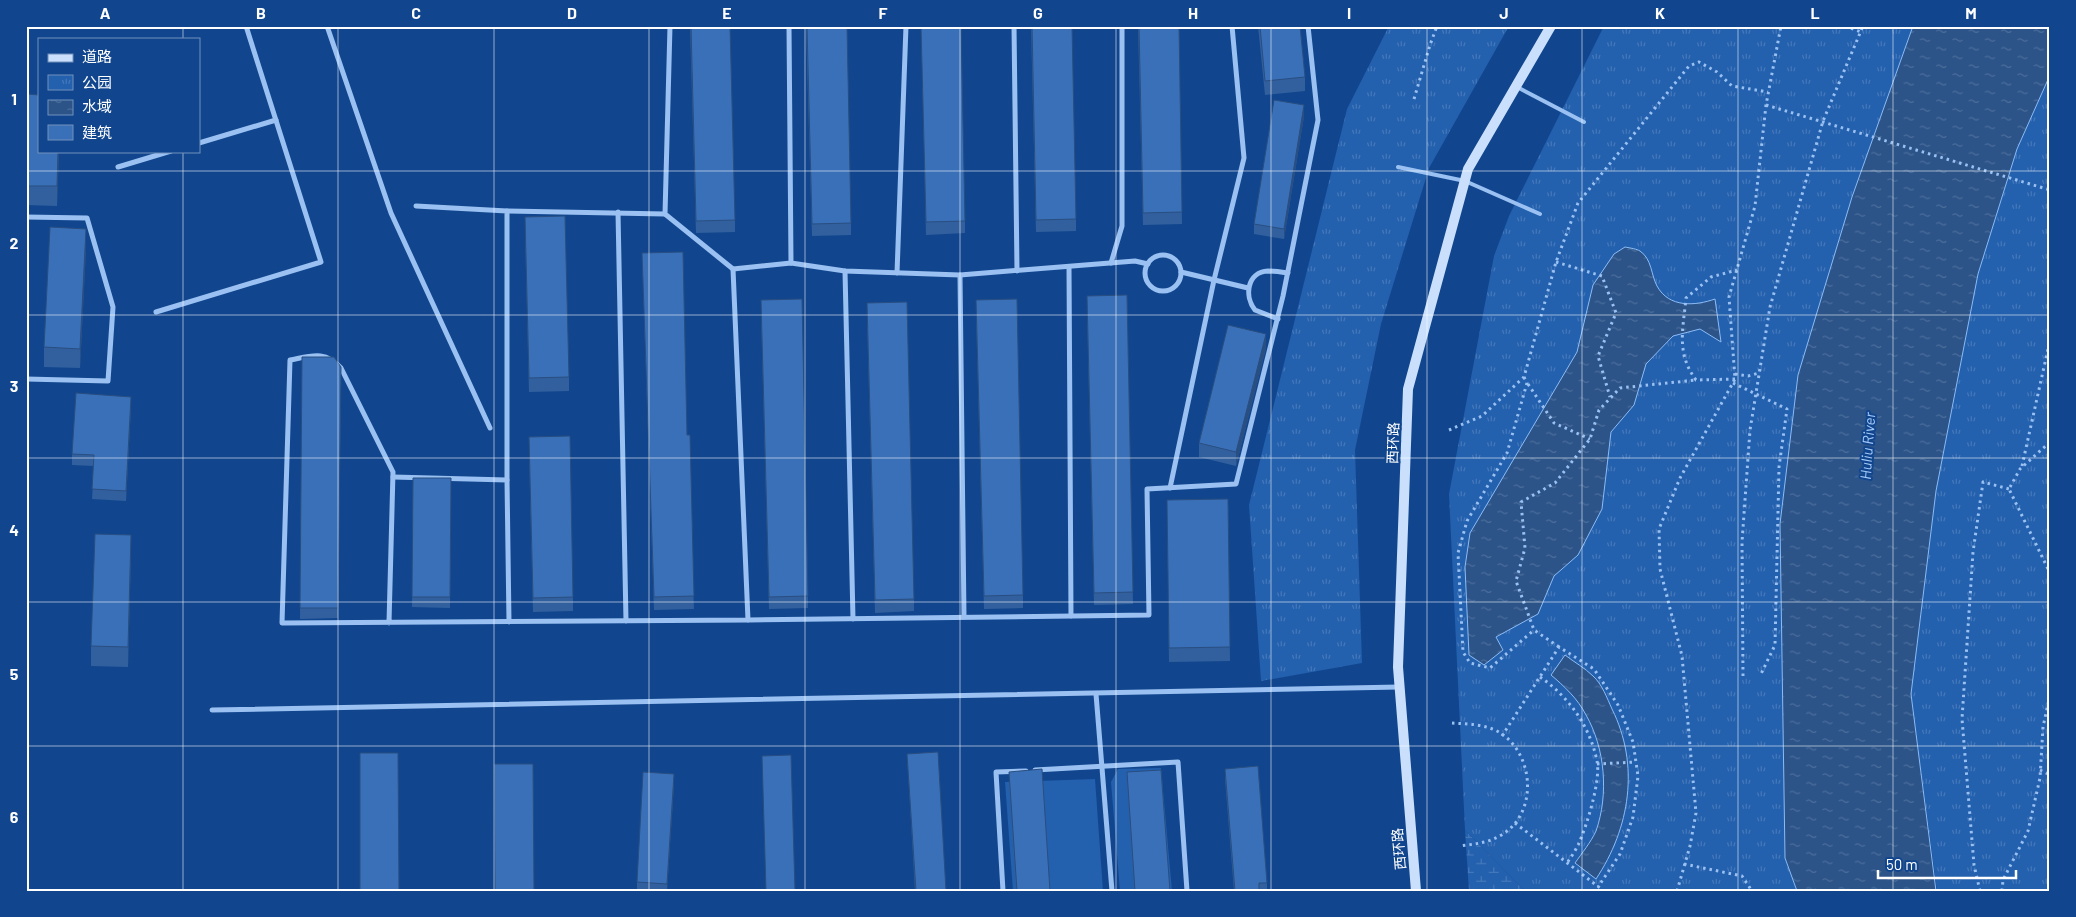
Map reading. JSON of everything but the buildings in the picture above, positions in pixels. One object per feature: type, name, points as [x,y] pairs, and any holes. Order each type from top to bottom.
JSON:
[{"type":"main road","name":"西环路","points":[[1416,891],[1398,667],[1408,390],[1468,169],[1551,26]]},
{"type":"street","points":[[184,26],[190,26]]},
{"type":"street","points":[[156,312],[321,262],[246,26]]},
{"type":"street","points":[[326,26],[391,213],[490,428]]},
{"type":"street","points":[[665,214],[670,26]]},
{"type":"street","points":[[789,26],[791,262]]},
{"type":"street","points":[[897,273],[906,26]]},
{"type":"street","points":[[1014,26],[1017,271]]},
{"type":"street","points":[[1111,263],[1122,226],[1122,26]]},
{"type":"street","points":[[1170,488],[1214,280],[1244,158],[1232,26]]},
{"type":"street","points":[[389,623],[393,472],[341,368],[332,358],[317,355],[290,360],[282,623],[389,623],[748,620],[1148,615],[1147,489],[1236,484],[1278,319],[1318,120],[1308,26]]},
{"type":"street","points":[[200,143],[276,120]]},
{"type":"street","points":[[118,167],[168,152]]},
{"type":"street","points":[[416,206],[507,211],[665,214],[733,269],[791,262],[845,272],[960,275],[1135,261],[1148,264]]},
{"type":"street","points":[[507,211],[509,622]]},
{"type":"street","points":[[618,212],[626,621]]},
{"type":"street","points":[[26,217],[87,218],[113,307],[108,381],[26,379]]},
{"type":"street","points":[[1167,255],[1177,262],[1181,272],[1178,284],[1168,291],[1156,290],[1148,283],[1146,277],[1148,264],[1155,257],[1167,255]]},
{"type":"street","points":[[1069,266],[1071,616]]},
{"type":"street","points":[[733,269],[748,620]]},
{"type":"street","points":[[1278,319],[1255,310],[1248,297],[1248,288],[1254,277],[1260,273],[1267,271],[1288,273]]},
{"type":"street","points":[[845,272],[853,619]]},
{"type":"street","points":[[1181,272],[1248,288]]},
{"type":"street","points":[[960,275],[964,618]]},
{"type":"street","points":[[393,477],[507,480]]},
{"type":"street","points":[[212,710],[1400,687]]},
{"type":"street","points":[[1096,694],[1112,891]]},
{"type":"street","points":[[1003,891],[996,772],[1178,762],[1187,891]]},
{"type":"lane","points":[[1516,86],[1584,122]]},
{"type":"lane","points":[[1398,167],[1465,181],[1540,214]]},
{"type":"path","points":[[1414,99],[1437,26]]},
{"type":"path","points":[[1677,891],[1696,813],[1682,656],[1660,569],[1660,529],[1680,478],[1733,383],[1735,376],[1729,297],[1755,206],[1766,105],[1781,26]]},
{"type":"path","points":[[1845,26],[1861,32]]},
{"type":"path","points":[[1743,676],[1742,542],[1750,430],[1770,307],[1823,121],[1864,26]]},
{"type":"path","points":[[1449,430],[1482,416],[1524,377],[1556,262],[1578,203],[1689,66],[1699,62],[1718,72],[1732,86],[1768,92]]},
{"type":"path","points":[[1766,105],[2016,178],[2050,190]]},
{"type":"path","points":[[1556,262],[1602,276],[1616,313],[1598,356],[1611,398]]},
{"type":"path","points":[[1696,380],[1686,367],[1682,342],[1686,298],[1710,277],[1737,270]]},
{"type":"path","points":[[2009,489],[2022,466],[2050,340]]},
{"type":"path","points":[[1598,886],[1620,854],[1632,817],[1638,776],[1633,742],[1618,705],[1594,669],[1534,630],[1516,581],[1525,548],[1521,502],[1555,483],[1590,440],[1599,410],[1620,388],[1748,376],[1760,373]]},
{"type":"path","points":[[1524,377],[1554,423],[1590,440]]},
{"type":"path","points":[[1527,383],[1507,453],[1467,521],[1458,553],[1464,652],[1470,663],[1490,668],[1534,630]]},
{"type":"path","points":[[1733,383],[1787,409],[1779,467],[1775,645],[1761,674]]},
{"type":"path","points":[[2022,466],[2050,442]]},
{"type":"path","points":[[1980,891],[1974,865],[1962,719],[1973,552],[1983,482],[2009,489],[2050,573]]},
{"type":"path","points":[[1502,736],[1559,647]]},
{"type":"path","points":[[1540,677],[1564,695],[1582,721],[1597,764],[1596,782],[1587,819],[1579,844],[1567,863]]},
{"type":"path","points":[[2002,891],[2003,880],[2028,832],[2040,770],[2043,727],[2050,695]]},
{"type":"path","points":[[1452,723],[1478,725],[1497,731],[1513,744],[1524,762],[1528,781],[1526,801],[1515,822],[1504,834],[1486,843],[1459,846]]},
{"type":"path","points":[[1597,764],[1636,762]]},
{"type":"path","points":[[2040,770],[2050,775]]},
{"type":"path","points":[[1515,822],[1604,891]]},
{"type":"path","points":[[1684,864],[1742,876],[1752,891]]},
{"type":"green space","points":[[1389,26],[1509,26],[1429,168],[1381,324],[1355,450],[1362,663],[1261,681],[1249,505],[1347,109]]},
{"type":"green space","points":[[1604,26],[1913,26],[1852,197],[1780,524],[1785,858],[1797,891],[1525,891],[1465,830],[1449,494],[1494,256],[1509,216]]},
{"type":"green space","points":[[2050,75],[2050,891],[1937,891],[1911,694],[1936,491],[1978,274],[2017,149]]},
{"type":"green space","points":[[1161,768],[1172,891],[1120,891],[1111,782],[1118,769]]},
{"type":"green space","points":[[1095,779],[1103,891],[1013,891],[1005,782]]},
{"type":"green space","points":[[1465,830],[1525,891],[1469,891]]},
{"type":"water","name":"Huliu River","points":[[1913,26],[2050,26],[2050,75],[2017,149],[1978,274],[1936,491],[1911,694],[1936,891],[1797,891],[1785,858],[1780,524],[1798,375],[1852,197]]},
{"type":"water","points":[[1625,247],[1639,250],[1644,254],[1657,286],[1668,298],[1675,302],[1691,304],[1715,299],[1721,342],[1700,329],[1673,336],[1646,364],[1634,405],[1611,432],[1602,509],[1578,555],[1554,576],[1538,614],[1496,637],[1503,650],[1484,665],[1469,655],[1465,567],[1470,533],[1577,352],[1593,285],[1614,254]]},
{"type":"water","points":[[1565,655],[1590,673],[1602,687],[1621,730],[1626,752],[1627,796],[1623,818],[1617,839],[1596,879],[1575,863],[1594,835],[1600,817],[1604,787],[1601,756],[1592,728],[1583,709],[1551,675]]}]
